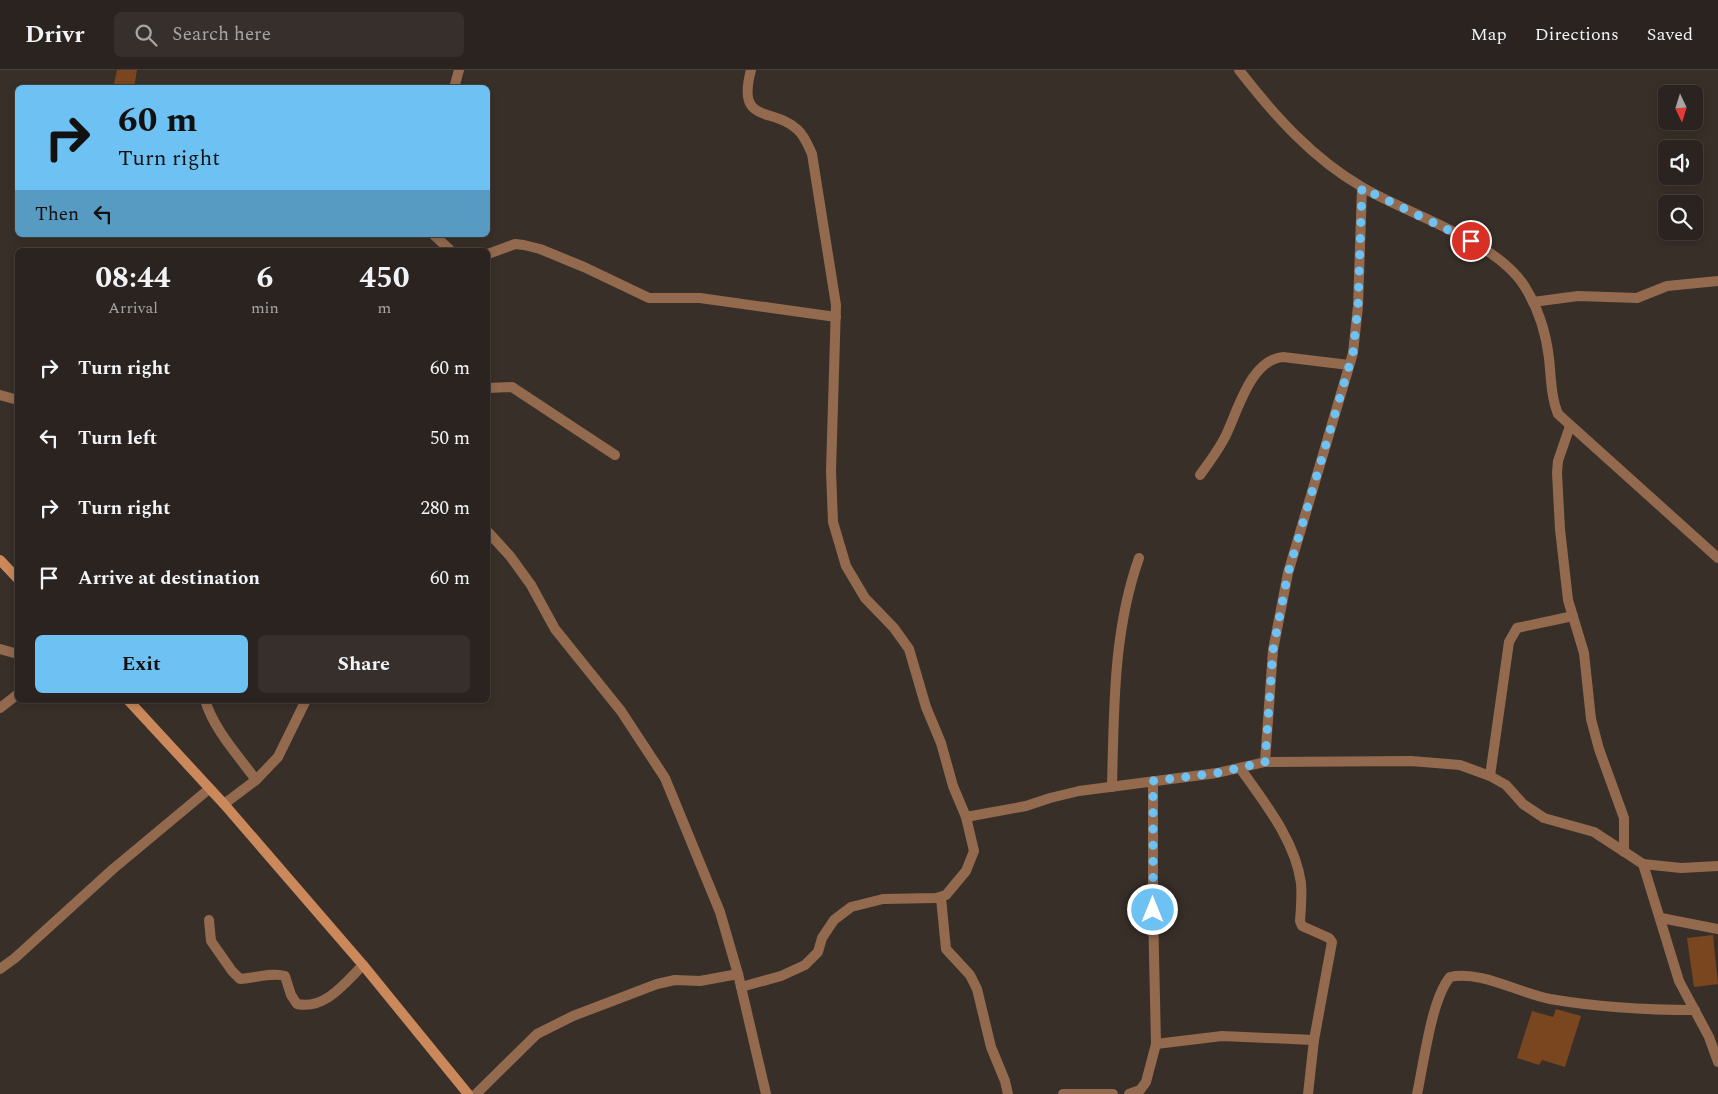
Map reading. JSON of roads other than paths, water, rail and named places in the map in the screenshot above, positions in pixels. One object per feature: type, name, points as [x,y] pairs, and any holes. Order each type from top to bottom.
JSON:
[{"type":"street","points":[[455,85],[459,70]]},
{"type":"street","points":[[741,987],[781,976],[805,965],[818,952],[822,938],[834,920],[850,908],[883,899],[941,898],[946,895],[966,871],[974,851],[966,817],[953,786],[941,743],[926,707],[909,649],[894,628],[865,598],[846,566],[833,522],[831,471],[836,306],[812,154],[806,139],[797,129],[785,122],[758,113],[751,105],[747,95],[750,70]]},
{"type":"street","points":[[1240,70],[1272,112],[1329,166],[1362,188],[1471,241],[1507,266],[1524,285],[1538,310],[1549,356],[1554,405],[1558,414],[1718,558]]},
{"type":"street","points":[[1265,762],[1273,650],[1288,573],[1353,353],[1358,306],[1362,188]]},
{"type":"street","points":[[436,237],[448,248]]},
{"type":"street","points":[[490,253],[514,244],[540,249],[584,267],[649,298],[700,298],[836,317]]},
{"type":"street","points":[[1534,302],[1578,296],[1637,298],[1667,286],[1718,282]]},
{"type":"street","points":[[1200,475],[1224,440],[1249,383],[1257,370],[1274,359],[1282,357],[1349,365]]},
{"type":"street","points":[[490,388],[512,387],[615,455]]},
{"type":"street","points":[[0,395],[15,399]]},
{"type":"street","points":[[1570,426],[1558,461],[1558,498],[1563,569],[1568,600],[1584,653],[1592,719],[1599,750],[1624,818],[1624,852]]},
{"type":"street","points":[[490,534],[510,556],[526,578],[555,630],[621,711],[665,778],[720,912],[738,974],[766,1094]]},
{"type":"street","points":[[1112,787],[1118,646],[1131,580],[1139,558]]},
{"type":"street","points":[[0,560],[15,576]]},
{"type":"street","points":[[1490,776],[1509,642],[1517,628],[1573,616]]},
{"type":"street","points":[[0,649],[15,653]]},
{"type":"street","points":[[0,708],[15,696]]},
{"type":"street","points":[[131,703],[209,790],[224,804],[363,965],[468,1094]]},
{"type":"street","points":[[207,703],[208,710],[222,733],[256,780]]},
{"type":"street","points":[[224,804],[256,780],[278,757],[305,703]]},
{"type":"street","points":[[966,817],[1026,806],[1079,791],[1217,773],[1265,762],[1411,761],[1460,765],[1490,776],[1506,785],[1524,804],[1544,818],[1594,832],[1644,864],[1682,868],[1718,866]]},
{"type":"street","points":[[1240,768],[1286,838],[1301,883],[1300,921],[1302,926],[1329,938],[1332,942],[1314,1040],[1308,1094]]},
{"type":"street","points":[[1129,1094],[1140,1090],[1146,1082],[1156,1044],[1153,946],[1153,781]]},
{"type":"street","points":[[0,968],[22,952],[113,869],[209,790]]},
{"type":"street","points":[[1644,864],[1662,918],[1679,981],[1709,1037],[1718,1062]]},
{"type":"street","points":[[941,898],[946,950],[970,975],[978,989],[991,1047],[1005,1081],[1008,1094]]},
{"type":"street","points":[[1662,918],[1718,929]]},
{"type":"street","points":[[209,920],[211,940],[232,971],[240,979],[262,978],[276,973],[285,976],[291,994],[297,1004],[313,1004],[331,996],[363,965]]},
{"type":"street","points":[[476,1094],[537,1034],[573,1016],[657,984],[675,980],[700,981],[738,974]]},
{"type":"street","points":[[1418,1094],[1439,996],[1442,987],[1450,977],[1467,975],[1548,998],[1583,1003],[1668,1010],[1695,1010]]},
{"type":"street","points":[[1156,1044],[1222,1036],[1314,1040]]},
{"type":"street","points":[[1063,1094],[1082,1092],[1113,1094]]}]
